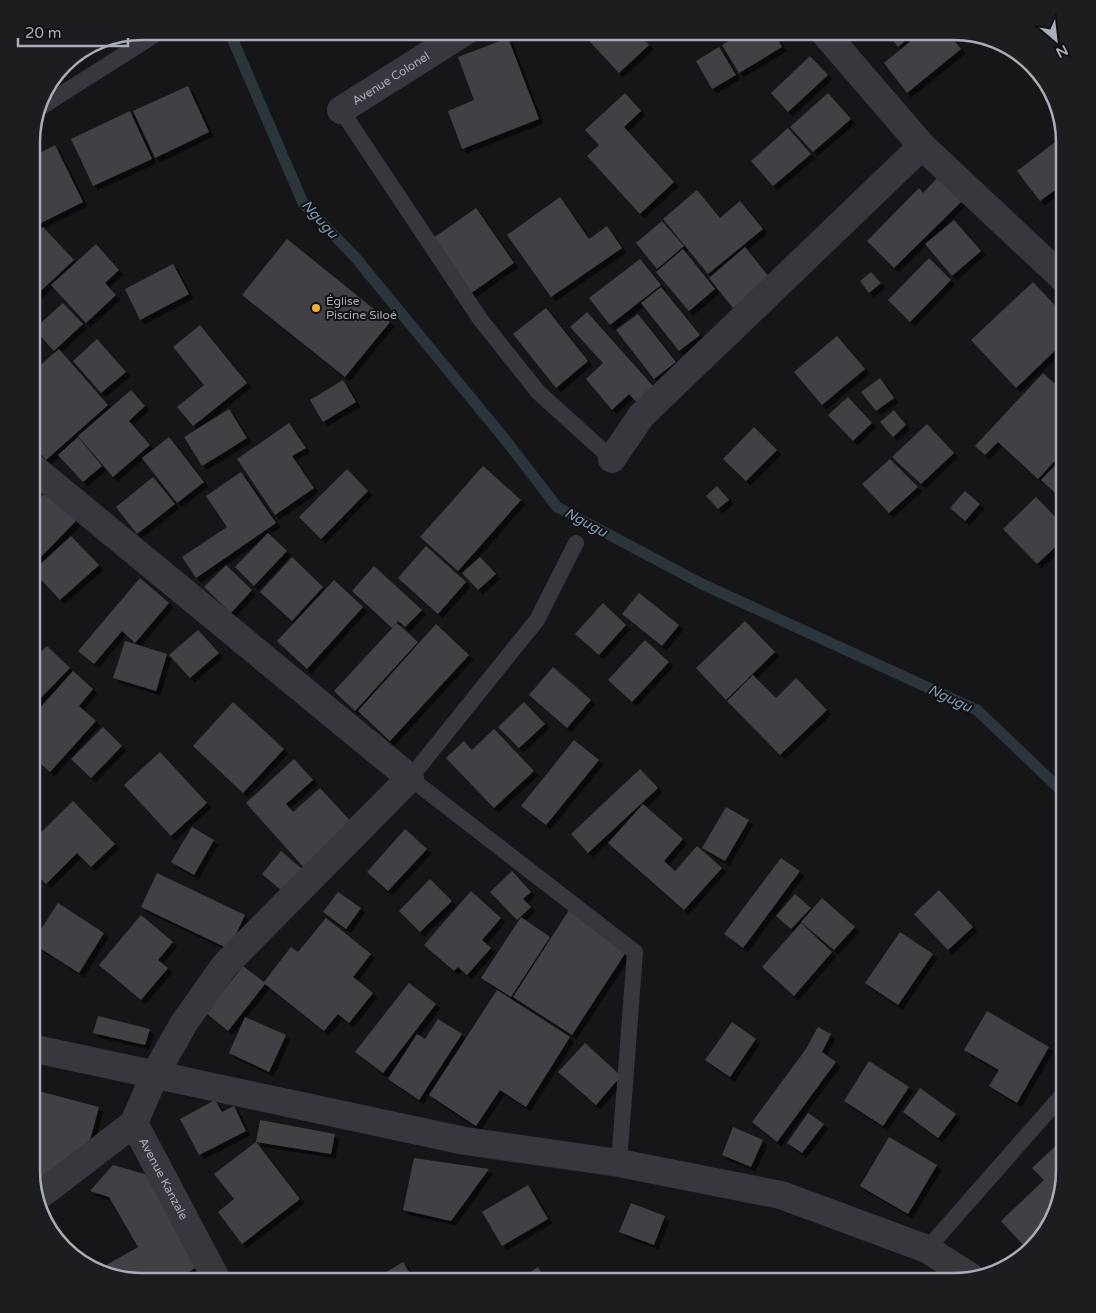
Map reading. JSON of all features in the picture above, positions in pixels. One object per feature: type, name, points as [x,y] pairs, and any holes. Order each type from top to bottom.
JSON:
[{"type":"street","name":"Avenue Colonel","points":[[341,110],[452,40]]},
{"type":"street","points":[[831,40],[922,146],[1056,272]]},
{"type":"street","points":[[612,459],[641,416],[922,146]]},
{"type":"street","points":[[40,473],[410,778]]},
{"type":"street","name":"Avenue Kanzale","points":[[213,1273],[134,1123],[155,1074],[184,1023],[224,965],[410,778]]},
{"type":"street","points":[[40,1050],[465,1141],[618,1163],[781,1195],[927,1249],[964,1272]]},
{"type":"street","points":[[43,1193],[134,1123]]},
{"type":"lane","points":[[48,103],[147,40]]},
{"type":"lane","points":[[341,110],[480,319],[538,392],[612,459]]},
{"type":"lane","points":[[576,543],[537,620],[410,778],[635,952],[618,1163]]},
{"type":"lane","points":[[927,1249],[1056,1102]]},
{"type":"building","points":[[503,40],[509,40],[539,119],[462,149],[448,111],[474,100],[458,57]]},
{"type":"building","points":[[588,40],[644,40],[649,45],[619,73]]},
{"type":"building","points":[[730,40],[778,40],[782,47],[739,73],[722,45]]},
{"type":"building","points":[[893,40],[906,40],[898,47]]},
{"type":"building","points":[[912,40],[954,40],[961,49],[907,93],[884,63]]},
{"type":"building","points":[[719,47],[736,75],[712,89],[696,61]]},
{"type":"building","points":[[810,56],[828,75],[788,112],[771,93]]},
{"type":"building","points":[[188,86],[209,132],[155,158],[133,111]]},
{"type":"building","points":[[625,93],[641,111],[624,127],[674,182],[640,214],[587,156],[599,145],[585,130]]},
{"type":"building","points":[[828,93],[851,119],[813,152],[790,127]]},
{"type":"building","points":[[130,111],[152,159],[93,186],[71,139]]},
{"type":"building","points":[[788,128],[811,154],[773,186],[751,161]]},
{"type":"building","points":[[1056,141],[1056,189],[1040,201],[1017,171]]},
{"type":"building","points":[[55,145],[83,202],[40,224],[40,153]]},
{"type":"building","points":[[940,175],[964,199],[894,268],[867,241],[919,188],[923,193]]},
{"type":"building","points":[[697,190],[720,218],[740,201],[763,229],[708,274],[663,219]]},
{"type":"building","points":[[560,197],[589,239],[607,226],[622,248],[551,297],[507,235]]},
{"type":"building","points":[[476,208],[514,263],[467,296],[429,241]]},
{"type":"building","points":[[954,220],[981,251],[952,276],[925,244]]},
{"type":"building","points":[[662,221],[684,246],[657,269],[636,243]]},
{"type":"building","points":[[43,227],[74,260],[40,292],[40,230]]},
{"type":"building","name":"Église Piscine Siloé","points":[[287,239],[390,322],[345,377],[242,295]]},
{"type":"building","points":[[96,244],[119,270],[105,283],[116,295],[86,323],[51,285]]},
{"type":"building","points":[[745,247],[770,278],[733,308],[709,278]]},
{"type":"building","points":[[683,249],[715,289],[689,311],[656,272]]},
{"type":"building","points":[[929,258],[951,280],[910,322],[888,300]]},
{"type":"building","points":[[640,259],[661,285],[610,325],[589,298]]},
{"type":"building","points":[[173,264],[189,294],[140,320],[125,289]]},
{"type":"building","points":[[871,272],[881,283],[869,293],[860,281]]},
{"type":"building","points":[[1033,282],[1056,306],[1056,350],[1016,388],[971,340]]},
{"type":"building","points":[[661,287],[700,335],[679,351],[641,303]]},
{"type":"building","points":[[63,303],[83,324],[54,351],[40,336],[40,324]]},
{"type":"building","points":[[546,308],[588,361],[556,388],[513,334]]},
{"type":"building","points":[[587,312],[661,395],[643,409],[629,394],[612,410],[586,379],[603,363],[570,327]]},
{"type":"building","points":[[638,314],[676,362],[654,379],[616,330]]},
{"type":"building","points":[[200,325],[247,383],[193,426],[177,407],[204,385],[173,347]]},
{"type":"building","points":[[837,336],[865,369],[822,405],[794,372]]},
{"type":"building","points":[[97,339],[126,372],[101,393],[73,361]]},
{"type":"building","points":[[59,349],[108,405],[46,460],[40,453],[40,365]]},
{"type":"building","points":[[1043,373],[1056,385],[1056,460],[1038,479],[998,442],[985,455],[975,446]]},
{"type":"building","points":[[880,378],[894,398],[876,411],[861,392]]},
{"type":"building","points":[[343,380],[356,402],[323,422],[310,400]]},
{"type":"building","points":[[131,390],[145,406],[129,421],[150,445],[113,477],[78,436]]},
{"type":"building","points":[[848,397],[872,423],[853,441],[828,415]]},
{"type":"building","points":[[229,409],[247,438],[202,466],[184,437]]},
{"type":"building","points":[[894,410],[906,425],[893,437],[880,422]]},
{"type":"building","points":[[289,423],[306,448],[292,456],[314,488],[275,515],[237,459]]},
{"type":"building","points":[[927,424],[954,453],[921,484],[892,457]]},
{"type":"building","points":[[754,427],[777,450],[746,481],[723,459]]},
{"type":"building","points":[[78,437],[102,466],[83,482],[58,455]]},
{"type":"building","points":[[169,437],[204,482],[177,503],[142,458]]},
{"type":"building","points":[[890,459],[918,487],[889,513],[862,484]]},
{"type":"building","points":[[1056,464],[1056,494],[1041,480]]},
{"type":"building","points":[[483,466],[521,500],[458,571],[420,537]]},
{"type":"building","points":[[347,469],[368,491],[321,539],[299,517]]},
{"type":"building","points":[[241,472],[276,523],[196,578],[182,557],[227,527],[206,496]]},
{"type":"building","points":[[153,477],[175,504],[137,534],[116,507]]},
{"type":"building","points":[[717,486],[729,500],[718,509],[706,496]]},
{"type":"building","points":[[965,491],[980,504],[965,521],[950,508]]},
{"type":"building","points":[[46,492],[76,521],[40,558],[40,498]]},
{"type":"building","points":[[1036,497],[1056,518],[1056,546],[1037,564],[1003,529]]},
{"type":"building","points":[[268,533],[287,551],[254,586],[235,567]]},
{"type":"building","points":[[71,536],[99,565],[60,600],[40,579],[40,565]]},
{"type":"building","points":[[426,546],[466,582],[438,614],[398,578]]},
{"type":"building","points":[[292,557],[323,587],[292,621],[260,592]]},
{"type":"building","points":[[480,557],[496,574],[478,590],[462,573]]},
{"type":"building","points":[[226,565],[252,590],[231,613],[204,587]]},
{"type":"building","points":[[374,566],[422,610],[405,627],[398,621],[392,628],[352,591]]},
{"type":"building","points":[[140,578],[169,603],[135,643],[122,631],[94,664],[78,651]]},
{"type":"building","points":[[334,580],[363,607],[307,669],[277,641]]},
{"type":"building","points":[[639,593],[679,625],[662,646],[622,614]]},
{"type":"building","points":[[603,603],[626,625],[599,655],[575,634]]},
{"type":"building","points":[[745,621],[775,652],[726,700],[696,668]]},
{"type":"building","points":[[397,623],[418,642],[355,711],[334,691]]},
{"type":"building","points":[[436,624],[469,655],[390,741],[358,711]]},
{"type":"building","points":[[198,630],[219,653],[190,678],[169,655]]},
{"type":"building","points":[[645,640],[669,662],[632,702],[608,680]]},
{"type":"building","points":[[125,641],[167,654],[156,691],[113,678]]},
{"type":"building","points":[[47,646],[70,668],[40,699],[40,653]]},
{"type":"building","points":[[553,667],[591,700],[567,728],[529,695]]},
{"type":"building","points":[[73,671],[93,689],[79,706],[96,721],[50,772],[40,763],[40,708]]},
{"type":"building","points":[[753,675],[776,698],[796,678],[827,710],[780,755],[727,701]]},
{"type":"building","points":[[233,702],[284,749],[243,793],[193,746]]},
{"type":"building","points":[[524,702],[545,724],[519,748],[498,727]]},
{"type":"building","points":[[103,727],[122,746],[91,778],[71,759]]},
{"type":"building","points":[[494,729],[534,771],[494,808],[446,758],[464,741],[472,750]]},
{"type":"building","points":[[574,740],[599,760],[546,825],[521,806]]},
{"type":"building","points":[[160,752],[207,803],[171,836],[124,785]]},
{"type":"building","points":[[294,759],[313,780],[286,804],[293,812],[320,788],[355,826],[306,870],[246,803]]},
{"type":"building","points":[[640,769],[658,788],[588,853],[571,834]]},
{"type":"building","points":[[73,801],[115,844],[91,867],[77,853],[46,884],[40,878],[40,833]]},
{"type":"building","points":[[643,804],[683,839],[664,861],[675,871],[697,846],[722,868],[684,910],[608,843]]},
{"type":"building","points":[[726,807],[749,820],[725,861],[702,848]]},
{"type":"building","points":[[192,827],[214,840],[194,875],[171,862]]},
{"type":"building","points":[[405,829],[427,849],[388,891],[367,872]]},
{"type":"building","points":[[281,851],[308,874],[289,897],[262,874]]},
{"type":"building","points":[[781,858],[800,871],[743,948],[724,934]]},
{"type":"building","points":[[512,871],[531,892],[523,899],[531,907],[517,920],[490,892]]},
{"type":"building","points":[[157,873],[245,915],[229,949],[141,907]]},
{"type":"building","points":[[430,879],[452,901],[420,932],[399,911]]},
{"type":"building","points":[[939,890],[973,927],[948,950],[914,914]]},
{"type":"building","points":[[471,891],[501,918],[482,940],[491,948],[467,975],[458,967],[454,971],[424,945]]},
{"type":"building","points":[[338,892],[361,908],[346,929],[323,912]]},
{"type":"building","points":[[795,894],[811,908],[791,929],[776,916]]},
{"type":"building","points":[[822,898],[855,927],[834,950],[801,922]]},
{"type":"building","points":[[58,903],[104,933],[79,973],[40,948],[40,931]]},
{"type":"building","points":[[569,910],[628,949],[572,1035],[513,997]]},
{"type":"building","points":[[141,915],[173,942],[158,960],[168,968],[141,1000],[99,965]]},
{"type":"building","points":[[521,917],[550,937],[511,997],[481,978]]},
{"type":"building","points":[[326,918],[371,954],[353,977],[373,993],[349,1023],[338,1014],[324,1031],[265,984],[228,1031],[206,1013],[243,966],[264,982],[291,947],[298,952]]},
{"type":"building","points":[[801,923],[832,952],[794,996],[762,967]]},
{"type":"building","points":[[900,932],[933,954],[898,1005],[865,983]]},
{"type":"building","points":[[409,983],[436,1004],[383,1073],[355,1052]]},
{"type":"building","points":[[497,990],[570,1037],[526,1107],[500,1090],[476,1126],[429,1095]]},
{"type":"building","points":[[987,1011],[1049,1047],[1017,1103],[989,1086],[999,1070],[964,1050]]},
{"type":"building","points":[[98,1016],[150,1029],[145,1045],[93,1033]]},
{"type":"building","points":[[245,1017],[286,1035],[269,1072],[229,1053]]},
{"type":"building","points":[[438,1019],[462,1034],[419,1100],[388,1079],[417,1034],[425,1039]]},
{"type":"building","points":[[732,1022],[756,1039],[730,1077],[705,1060]]},
{"type":"building","points":[[818,1027],[831,1034],[822,1052],[836,1062],[777,1142],[752,1122],[806,1049]]},
{"type":"building","points":[[585,1043],[621,1076],[596,1105],[558,1072]]},
{"type":"building","points":[[869,1061],[909,1087],[883,1126],[844,1101]]},
{"type":"building","points":[[920,1088],[956,1114],[938,1138],[903,1112]]},
{"type":"building","points":[[40,1091],[99,1107],[90,1140],[41,1187]]},
{"type":"building","points":[[215,1100],[222,1112],[234,1106],[246,1131],[199,1155],[180,1119]]},
{"type":"building","points":[[808,1113],[824,1124],[802,1153],[787,1143]]},
{"type":"building","points":[[260,1120],[335,1134],[331,1154],[256,1142]]},
{"type":"building","points":[[733,1127],[763,1140],[751,1167],[722,1155]]},
{"type":"building","points":[[889,1137],[937,1165],[908,1214],[860,1186]]},
{"type":"building","points":[[256,1142],[300,1199],[242,1244],[218,1212],[234,1199],[214,1174]]},
{"type":"building","points":[[1056,1145],[1056,1178],[1051,1204],[1039,1228],[1024,1245],[1001,1221],[1044,1180],[1032,1168]]},
{"type":"building","points":[[414,1158],[489,1169],[451,1221],[403,1210]]},
{"type":"building","points":[[113,1165],[148,1175],[200,1265],[187,1273],[135,1273],[105,1266],[138,1247],[109,1197],[90,1191]]},
{"type":"building","points":[[528,1185],[548,1219],[502,1246],[482,1212]]},
{"type":"building","points":[[631,1203],[665,1216],[654,1245],[619,1232]]},
{"type":"building","points":[[403,1262],[410,1273],[385,1273]]},
{"type":"building","points":[[538,1267],[542,1273],[529,1273]]},
{"type":"waterway","name":"Ngugu","points":[[233,40],[303,203],[355,257],[508,443],[557,507],[702,584],[977,710],[1056,785]]},
{"type":"place","name":"Église Piscine Siloé","points":[[316,308]]}]
